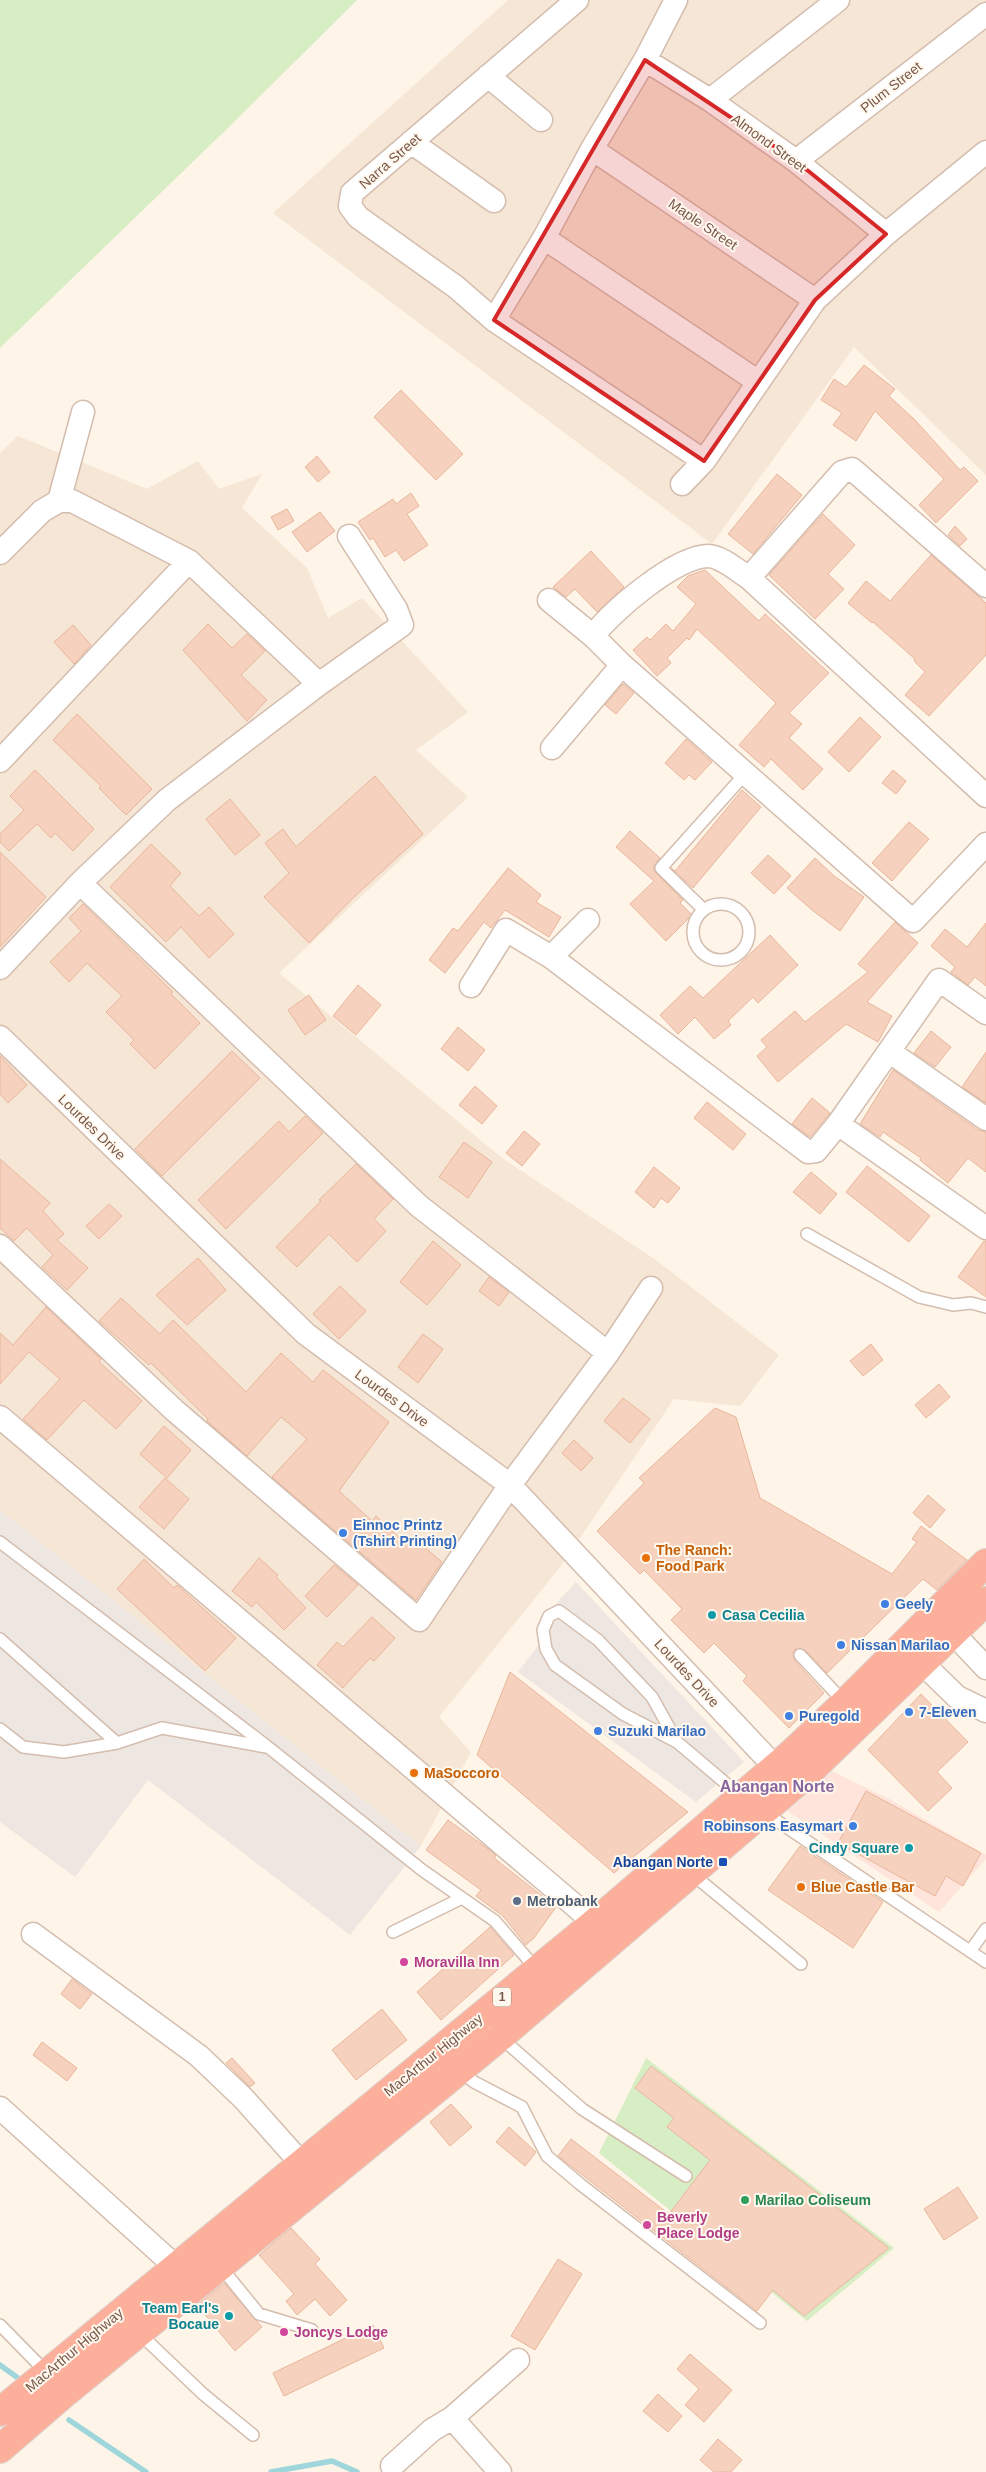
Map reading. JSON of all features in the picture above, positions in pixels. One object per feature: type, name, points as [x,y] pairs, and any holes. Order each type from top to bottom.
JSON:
[{"type":"highway","name":"MacArthur Highway","points":[[0,2412],[56,2383],[138,2333],[220,2266],[448,2061],[483,2013],[545,1980],[691,1873],[752,1804],[775,1767],[845,1703],[986,1563]]},
{"type":"highway","name":"MacArthur Highway","points":[[0,2449],[56,2383],[175,2266],[301,2163],[448,2061],[500,2037],[593,1924],[752,1804],[809,1772],[923,1664],[986,1601]]},
{"type":"street","name":"Narra Street","points":[[494,320],[456,287],[358,217],[350,206],[352,193],[577,0]]},
{"type":"street","points":[[676,0],[645,60],[592,148],[544,238],[494,320],[704,461]]},
{"type":"street","points":[[710,100],[838,0]]},
{"type":"street","name":"Plum Street","points":[[796,161],[986,14]]},
{"type":"street","name":"Almond Street","points":[[645,60],[710,100],[796,161],[886,234]]},
{"type":"street","points":[[488,76],[541,120]]},
{"type":"street","points":[[411,142],[494,201]]},
{"type":"street","name":"Maple Street","points":[[592,148],[815,300]]},
{"type":"street","points":[[682,484],[704,461],[757,381],[815,300],[886,234],[986,152]]},
{"type":"street","points":[[544,238],[757,381]]},
{"type":"street","points":[[59,501],[83,412]]},
{"type":"street","points":[[749,578],[842,472],[852,469],[986,586]]},
{"type":"street","points":[[0,553],[42,511],[59,501],[72,501],[189,561],[319,684]]},
{"type":"street","points":[[0,968],[80,883],[167,800],[319,684],[402,626],[396,609],[349,536]]},
{"type":"street","points":[[593,636],[629,598],[684,563],[709,556],[727,564],[749,578],[986,796]]},
{"type":"street","points":[[0,761],[189,561]]},
{"type":"street","points":[[549,600],[593,636],[622,665],[912,921],[986,844]]},
{"type":"street","points":[[552,748],[622,665]]},
{"type":"street","points":[[80,883],[420,1206],[608,1353]]},
{"type":"street","points":[[551,958],[588,920]]},
{"type":"street","points":[[471,986],[506,930],[551,958],[808,1152],[816,1150],[838,1124],[939,980],[986,1014]]},
{"type":"street","name":"Lourdes Drive","points":[[0,1037],[306,1334],[510,1485],[775,1767]]},
{"type":"street","points":[[890,1052],[986,1119]]},
{"type":"street","points":[[838,1124],[986,1228]]},
{"type":"street","points":[[0,1246],[174,1410],[418,1620],[510,1485],[608,1353],[650,1288]]},
{"type":"street","points":[[0,1417],[565,1897],[593,1924]]},
{"type":"street","points":[[953,1632],[986,1668]]},
{"type":"street","points":[[923,1664],[957,1697],[986,1711]]},
{"type":"street","points":[[33,1934],[199,2056],[244,2099],[301,2163]]},
{"type":"street","points":[[0,2108],[175,2266]]},
{"type":"street","points":[[392,2466],[432,2430],[452,2418],[518,2360]]},
{"type":"street","points":[[452,2418],[500,2472]]},
{"type":"lane","points":[[703,909],[661,868],[745,774]]},
{"type":"lane","points":[[722,903],[740,910],[749,928],[745,947],[730,959],[710,959],[695,946],[692,926],[703,909],[722,903]]},
{"type":"lane","points":[[807,1234],[919,1297],[953,1305],[971,1303],[986,1307]]},
{"type":"lane","points":[[0,1542],[268,1747],[460,1899],[495,1921],[545,1980]]},
{"type":"lane","points":[[677,1742],[652,1697],[598,1640],[559,1611],[549,1616],[543,1630],[544,1639],[555,1664],[623,1714],[677,1742],[752,1804],[971,1950],[986,1962]]},
{"type":"lane","points":[[0,1639],[116,1743]]},
{"type":"lane","points":[[800,1655],[845,1703]]},
{"type":"lane","points":[[0,1729],[23,1748],[64,1752],[116,1743],[162,1728],[268,1747]]},
{"type":"lane","points":[[691,1873],[801,1964]]},
{"type":"lane","points":[[393,1932],[460,1899]]},
{"type":"lane","points":[[971,1950],[986,1929]]},
{"type":"lane","points":[[483,2013],[500,2037],[582,2109],[686,2176]]},
{"type":"lane","points":[[448,2061],[474,2082],[522,2108],[547,2156],[760,2323]]},
{"type":"lane","points":[[220,2266],[258,2314],[312,2330]]},
{"type":"lane","points":[[0,2324],[56,2383]]},
{"type":"lane","points":[[138,2333],[203,2394],[253,2435]]},
{"type":"highlighted area","points":[[645,60],[796,161],[886,234],[815,300],[704,461],[494,320]]},
{"type":"shaded area","points":[[508,0],[986,0],[986,475],[854,347],[712,544],[273,213]]},
{"type":"shaded area","points":[[18,436],[147,489],[198,461],[219,489],[262,474],[242,508],[307,568],[328,618],[362,598],[468,712],[416,750],[468,797],[279,973],[502,1158],[656,1260],[779,1355],[740,1406],[674,1399],[561,1566],[439,1717],[471,1752],[421,1846],[0,1510],[0,453]]},
{"type":"shaded area","points":[[0,1510],[421,1846],[350,1935],[148,1780],[75,1877],[0,1822]]},
{"type":"shaded area","points":[[576,1582],[744,1762],[696,1802],[518,1672],[540,1643],[537,1624]]},
{"type":"shaded area","points":[[826,1768],[891,1800],[986,1855],[986,1859],[939,1912],[786,1810]]},
{"type":"green space","points":[[0,0],[357,0],[232,124],[0,348]]},
{"type":"green space","name":"Marilao Coliseum","points":[[646,2058],[894,2248],[807,2321],[599,2153]]},
{"type":"building","points":[[864,365],[895,389],[889,396],[915,420],[960,470],[964,467],[978,481],[936,523],[919,505],[944,479],[875,411],[856,441],[833,425],[842,413],[821,400],[834,379],[846,387]]},
{"type":"building","points":[[401,390],[463,454],[436,480],[374,417]]},
{"type":"building","points":[[317,456],[330,472],[318,482],[305,467]]},
{"type":"building","points":[[777,474],[802,495],[753,554],[728,534]]},
{"type":"building","points":[[411,493],[419,506],[407,514],[428,545],[404,561],[396,550],[385,557],[373,538],[370,540],[358,522],[393,499],[396,504]]},
{"type":"building","points":[[287,509],[294,521],[278,530],[271,517]]},
{"type":"building","points":[[320,512],[335,531],[307,552],[292,532]]},
{"type":"building","points":[[823,514],[855,545],[828,574],[844,589],[815,619],[769,575]]},
{"type":"building","points":[[955,526],[967,539],[960,546],[948,535]]},
{"type":"building","points":[[591,551],[624,587],[597,612],[575,589],[566,597],[553,587]]},
{"type":"building","points":[[931,555],[986,603],[986,655],[929,716],[905,695],[925,672],[914,661],[915,659],[848,603],[866,581],[890,601]]},
{"type":"building","points":[[705,570],[759,621],[765,614],[829,673],[789,713],[802,724],[789,738],[823,769],[803,790],[771,759],[764,767],[739,745],[776,703],[697,629],[689,640],[687,638],[667,658],[671,663],[657,676],[633,650],[647,637],[650,640],[666,624],[673,631],[696,604],[677,587],[688,576]]},
{"type":"building","points":[[208,624],[232,648],[247,634],[265,651],[241,675],[267,700],[247,721],[183,650]]},
{"type":"building","points":[[73,625],[91,645],[74,664],[54,642]]},
{"type":"building","points":[[623,684],[634,693],[616,714],[605,705]]},
{"type":"building","points":[[77,714],[152,789],[126,815],[99,788],[101,786],[53,740]]},
{"type":"building","points":[[860,717],[881,737],[849,772],[828,752]]},
{"type":"building","points":[[686,739],[712,762],[695,780],[689,775],[684,780],[665,763]]},
{"type":"building","points":[[35,770],[94,829],[73,851],[55,833],[51,838],[37,824],[9,851],[0,842],[0,834],[24,810],[10,796]]},
{"type":"building","points":[[893,770],[906,781],[896,794],[882,783]]},
{"type":"building","points":[[375,776],[423,834],[355,896],[309,943],[264,897],[289,873],[265,843],[283,829],[296,847]]},
{"type":"building","points":[[742,790],[761,807],[693,888],[671,868],[675,871]]},
{"type":"building","points":[[230,799],[260,835],[235,855],[206,819]]},
{"type":"building","points":[[909,822],[929,839],[892,881],[872,863]]},
{"type":"building","points":[[630,831],[660,858],[654,866],[654,871],[683,900],[680,903],[692,915],[666,941],[630,904],[654,881],[616,847]]},
{"type":"building","points":[[151,844],[181,873],[170,886],[199,916],[209,907],[234,934],[209,958],[181,927],[166,942],[110,887]]},
{"type":"building","points":[[0,852],[46,897],[0,947]]},
{"type":"building","points":[[768,855],[791,876],[774,894],[751,873]]},
{"type":"building","points":[[815,858],[834,876],[864,897],[840,931],[787,888]]},
{"type":"building","points":[[508,868],[541,895],[536,902],[561,917],[549,937],[505,910],[491,928],[484,922],[445,973],[429,960],[453,928],[458,931]]},
{"type":"building","points":[[83,904],[173,992],[171,994],[200,1023],[155,1069],[130,1044],[134,1040],[106,1012],[122,996],[87,963],[69,982],[50,962],[81,931],[69,918]]},
{"type":"building","points":[[895,922],[918,943],[867,1002],[892,1016],[878,1042],[846,1024],[778,1082],[757,1056],[767,1047],[761,1040],[795,1011],[805,1022],[868,972],[858,964]]},
{"type":"building","points":[[986,923],[986,986],[975,977],[968,985],[951,972],[955,967],[931,946],[945,929],[967,947]]},
{"type":"building","points":[[770,935],[798,965],[758,1003],[753,997],[728,1021],[731,1025],[714,1039],[695,1017],[678,1034],[660,1015],[690,986],[703,998]]},
{"type":"building","points":[[358,985],[381,1005],[356,1035],[333,1016]]},
{"type":"building","points":[[309,995],[326,1020],[305,1035],[288,1010]]},
{"type":"building","points":[[458,1027],[485,1050],[468,1071],[441,1049]]},
{"type":"building","points":[[931,1031],[951,1047],[935,1067],[914,1053]]},
{"type":"building","points":[[232,1051],[260,1078],[162,1176],[135,1149]]},
{"type":"building","points":[[986,1052],[986,1103],[962,1087]]},
{"type":"building","points":[[0,1056],[27,1085],[8,1103],[0,1094]]},
{"type":"building","points":[[893,1070],[978,1130],[986,1132],[986,1172],[968,1158],[948,1183],[920,1160],[921,1158],[883,1132],[880,1137],[860,1124]]},
{"type":"building","points":[[475,1086],[497,1106],[482,1124],[459,1105]]},
{"type":"building","points":[[812,1098],[830,1113],[810,1137],[792,1124]]},
{"type":"building","points":[[707,1102],[746,1134],[733,1150],[694,1118]]},
{"type":"building","points":[[305,1116],[323,1133],[226,1229],[198,1200],[279,1121],[289,1132]]},
{"type":"building","points":[[524,1131],[540,1144],[522,1166],[506,1153]]},
{"type":"building","points":[[464,1142],[492,1162],[468,1198],[439,1177]]},
{"type":"building","points":[[0,1159],[50,1203],[43,1211],[64,1234],[57,1240],[88,1268],[67,1290],[42,1267],[53,1255],[27,1228],[14,1241],[0,1228]]},
{"type":"building","points":[[356,1164],[393,1199],[374,1219],[386,1231],[357,1262],[329,1234],[297,1267],[276,1247],[321,1201],[319,1200]]},
{"type":"building","points":[[867,1166],[930,1216],[909,1242],[846,1192]]},
{"type":"building","points":[[654,1167],[680,1188],[668,1203],[661,1198],[654,1208],[635,1192]]},
{"type":"building","points":[[811,1172],[837,1194],[820,1214],[793,1192]]},
{"type":"building","points":[[109,1204],[122,1216],[99,1239],[86,1226]]},
{"type":"building","points":[[433,1241],[461,1265],[427,1305],[400,1282]]},
{"type":"building","points":[[984,1241],[986,1241],[986,1297],[958,1277]]},
{"type":"building","points":[[198,1258],[226,1290],[187,1325],[156,1295]]},
{"type":"building","points":[[489,1277],[509,1292],[499,1306],[479,1291]]},
{"type":"building","points":[[340,1286],[366,1311],[339,1339],[313,1314]]},
{"type":"building","points":[[121,1298],[160,1334],[173,1320],[246,1392],[281,1353],[313,1382],[323,1370],[389,1422],[339,1491],[372,1521],[376,1516],[406,1544],[412,1537],[442,1562],[416,1600],[272,1477],[307,1439],[281,1417],[247,1456],[207,1421],[208,1419],[151,1363],[149,1365],[99,1321]]},
{"type":"building","points":[[46,1307],[101,1359],[99,1362],[142,1401],[116,1429],[84,1400],[47,1440],[23,1419],[60,1379],[29,1352],[0,1384],[0,1333],[13,1345]]},
{"type":"building","points":[[423,1334],[443,1349],[418,1383],[398,1367]]},
{"type":"building","points":[[871,1344],[883,1360],[863,1376],[850,1361]]},
{"type":"building","points":[[939,1384],[950,1397],[926,1418],[915,1405]]},
{"type":"building","points":[[623,1398],[650,1419],[630,1443],[604,1421]]},
{"type":"building","points":[[715,1408],[736,1417],[760,1498],[892,1574],[917,1542],[912,1539],[921,1526],[967,1560],[937,1590],[923,1579],[827,1673],[805,1650],[795,1649],[793,1653],[794,1660],[824,1693],[789,1728],[743,1681],[747,1676],[714,1643],[704,1653],[671,1620],[682,1609],[644,1570],[640,1574],[597,1531],[644,1483],[639,1478]]},
{"type":"building","points":[[164,1426],[191,1450],[167,1478],[140,1454]]},
{"type":"building","points":[[574,1440],[593,1458],[581,1471],[562,1453]]},
{"type":"building","points":[[165,1478],[189,1499],[164,1529],[139,1507]]},
{"type":"building","points":[[928,1495],[945,1510],[930,1528],[913,1513]]},
{"type":"building","points":[[259,1558],[278,1575],[276,1577],[306,1608],[284,1630],[256,1602],[252,1607],[232,1591]]},
{"type":"building","points":[[144,1559],[174,1588],[177,1585],[236,1638],[205,1671],[117,1589]]},
{"type":"building","points":[[334,1565],[358,1585],[327,1617],[305,1596]]},
{"type":"building","points":[[372,1617],[395,1638],[374,1661],[370,1658],[343,1688],[317,1665],[337,1642],[343,1647]]},
{"type":"building","points":[[510,1672],[688,1812],[614,1873],[477,1755]]},
{"type":"building","points":[[921,1694],[968,1742],[937,1772],[952,1788],[928,1811],[868,1750]]},
{"type":"building","name":"Cindy Square","points":[[866,1791],[981,1853],[963,1886],[946,1876],[935,1896],[838,1843]]},
{"type":"building","points":[[448,1820],[491,1851],[496,1856],[494,1858],[556,1907],[534,1938],[526,1945],[503,1916],[476,1896],[481,1890],[426,1850]]},
{"type":"building","points":[[800,1846],[883,1902],[853,1948],[768,1890]]},
{"type":"building","points":[[490,1927],[514,1955],[441,2020],[417,1992]]},
{"type":"building","points":[[72,1979],[92,1994],[80,2009],[61,1994]]},
{"type":"building","points":[[382,2009],[407,2040],[356,2080],[332,2050]]},
{"type":"building","points":[[42,2042],[77,2068],[67,2081],[33,2055]]},
{"type":"building","points":[[232,2058],[255,2083],[250,2087],[226,2063]]},
{"type":"building","name":"Marilao Coliseum","points":[[651,2066],[889,2248],[804,2316],[773,2290],[757,2311],[558,2156],[571,2139],[669,2214],[710,2160],[667,2127],[674,2118],[635,2088]]},
{"type":"building","points":[[451,2104],[472,2127],[450,2146],[430,2122]]},
{"type":"building","points":[[509,2127],[536,2152],[525,2166],[496,2142]]},
{"type":"building","points":[[958,2187],[978,2218],[944,2240],[924,2209]]},
{"type":"building","points":[[291,2228],[320,2259],[315,2264],[347,2300],[330,2316],[315,2299],[297,2315],[286,2301],[294,2294],[259,2255]]},
{"type":"building","points":[[558,2259],[582,2274],[535,2350],[511,2336]]},
{"type":"building","name":"Team Earl's Bocaue","points":[[224,2283],[262,2327],[235,2351],[197,2305]]},
{"type":"building","points":[[373,2325],[384,2348],[284,2396],[273,2373]]},
{"type":"building","points":[[690,2354],[732,2390],[704,2422],[685,2405],[699,2389],[677,2369]]},
{"type":"building","points":[[658,2394],[682,2416],[668,2432],[643,2411]]},
{"type":"building","points":[[718,2439],[742,2460],[731,2472],[714,2472],[700,2460]]},
{"type":"waterway","points":[[0,2365],[18,2378]]},
{"type":"waterway","points":[[69,2420],[146,2472]]},
{"type":"waterway","points":[[271,2472],[332,2461],[357,2472]]},
{"type":"place","name":"Einnoc Printz (Tshirt Printing)","points":[[343,1533]]},
{"type":"place","name":"The Ranch: Food Park","points":[[646,1558]]},
{"type":"place","name":"Geely","points":[[885,1604]]},
{"type":"place","name":"Casa Cecilia","points":[[712,1615]]},
{"type":"place","name":"Nissan Marilao","points":[[841,1645]]},
{"type":"place","name":"7-Eleven","points":[[909,1712]]},
{"type":"place","name":"Puregold","points":[[789,1716]]},
{"type":"place","name":"Suzuki Marilao","points":[[598,1731]]},
{"type":"place","name":"MaSoccoro","points":[[414,1773]]},
{"type":"place","name":"Robinsons Easymart","points":[[853,1826]]},
{"type":"place","name":"Cindy Square","points":[[909,1848]]},
{"type":"place","name":"Abangan Norte","points":[[723,1862]]},
{"type":"place","name":"Blue Castle Bar","points":[[801,1887]]},
{"type":"place","name":"Metrobank","points":[[517,1901]]},
{"type":"place","name":"Moravilla Inn","points":[[404,1962]]},
{"type":"place","name":"Marilao Coliseum","points":[[745,2200]]},
{"type":"place","name":"Beverly Place Lodge","points":[[647,2225]]},
{"type":"place","name":"Team Earl's Bocaue","points":[[229,2316]]},
{"type":"place","name":"Joncys Lodge","points":[[284,2332]]},
{"type":"district","name":"Abangan Norte","points":[[777,1786]]}]
